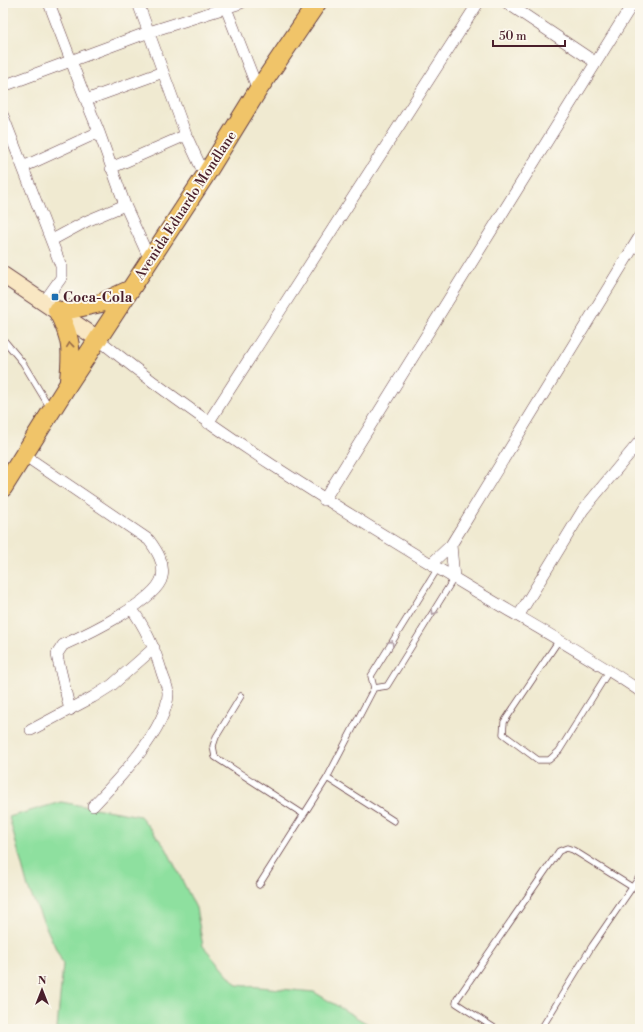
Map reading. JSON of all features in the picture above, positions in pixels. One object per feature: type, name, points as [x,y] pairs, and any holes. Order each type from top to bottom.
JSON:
[{"type":"main road","name":"Avenida Eduardo Mondlane","points":[[3,488],[69,383],[205,176],[258,90],[316,3]]},
{"type":"main road","points":[[3,275],[98,339]]},
{"type":"main road","points":[[53,308],[101,303],[130,289]]},
{"type":"main road","points":[[53,308],[68,331],[71,344],[69,383]]},
{"type":"street","points":[[50,3],[125,205],[150,260]]},
{"type":"street","points":[[138,3],[186,135],[205,176]]},
{"type":"street","points":[[3,86],[149,32],[225,6],[240,3]]},
{"type":"street","points":[[208,423],[478,3]]},
{"type":"street","points":[[507,3],[595,62]]},
{"type":"street","points":[[324,500],[633,3]]},
{"type":"street","points":[[225,6],[258,90]]},
{"type":"street","points":[[86,100],[163,72]]},
{"type":"street","points":[[3,116],[61,266],[61,278],[53,308]]},
{"type":"street","points":[[24,167],[99,132]]},
{"type":"street","points":[[111,168],[186,135]]},
{"type":"street","points":[[52,240],[87,221],[125,205]]},
{"type":"street","points":[[434,566],[451,545],[640,236]]},
{"type":"street","points":[[98,339],[208,423],[324,500],[560,640],[609,671],[637,686]]},
{"type":"street","points":[[518,615],[583,510],[640,441]]},
{"type":"street","points":[[24,455],[149,540],[159,553],[162,566],[162,577],[156,587],[131,608],[116,620],[63,645],[59,650],[58,660],[70,710]]},
{"type":"street","points":[[451,545],[454,578]]},
{"type":"street","points":[[93,806],[124,774],[154,734],[168,695],[167,686],[154,648],[142,624],[131,608]]},
{"type":"street","points":[[30,730],[70,710],[112,685],[154,648]]},
{"type":"lane","points":[[3,339],[23,363],[52,411]]},
{"type":"lane","points":[[259,885],[303,814],[328,778],[374,688],[371,676],[434,566]]},
{"type":"lane","points":[[374,688],[387,686],[454,578]]},
{"type":"lane","points":[[560,640],[504,722],[503,734],[538,760],[549,760],[559,751],[609,671]]},
{"type":"lane","points":[[241,696],[216,737],[213,746],[215,757],[303,814]]},
{"type":"lane","points":[[328,778],[394,820]]},
{"type":"lane","points":[[496,1029],[456,1003],[457,999],[559,851],[566,848],[573,850],[632,887]]},
{"type":"lane","points":[[541,1029],[592,946],[640,876]]},
{"type":"green space","points":[[61,802],[140,816],[166,848],[196,908],[203,946],[237,985],[314,992],[376,1029],[57,1029],[63,964],[28,888],[9,817]]},
{"type":"place","name":"Coca-Cola","points":[[55,297]]}]
